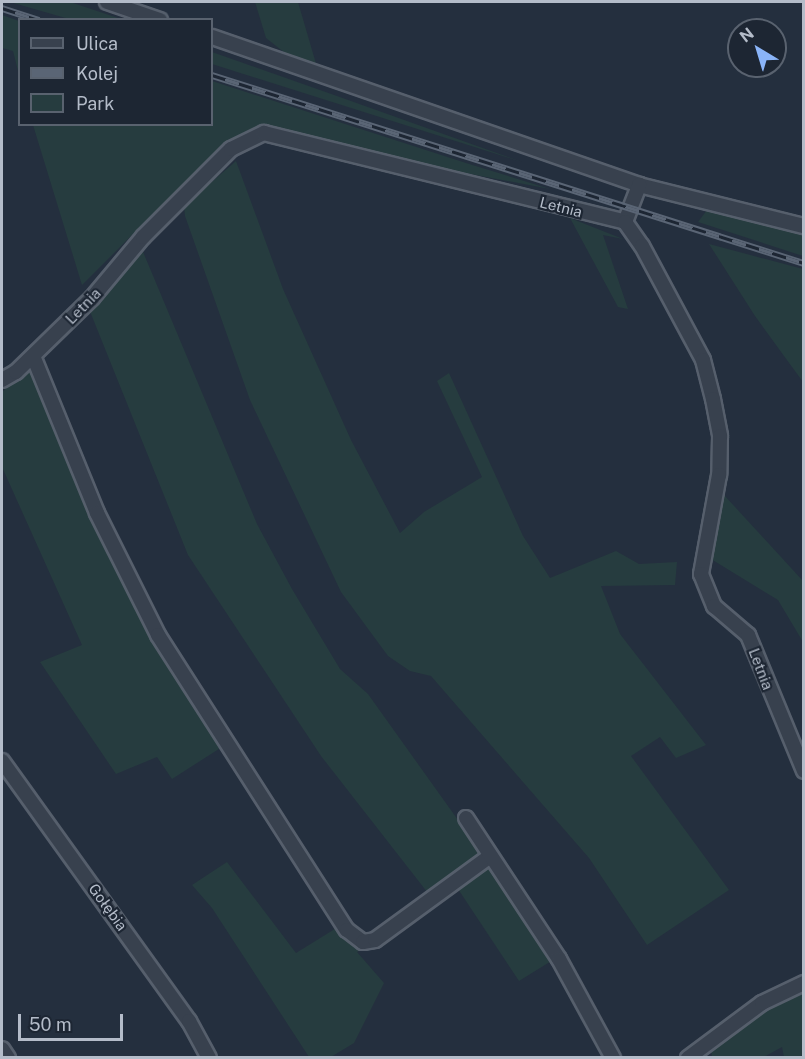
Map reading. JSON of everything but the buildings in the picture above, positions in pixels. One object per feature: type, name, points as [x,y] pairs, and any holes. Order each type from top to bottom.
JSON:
[{"type":"street","points":[[107,2],[153,18]]},
{"type":"street","points":[[213,37],[639,185],[804,226]]},
{"type":"street","name":"Letnia","points":[[2,380],[33,356],[92,298],[143,237],[231,149],[264,133],[625,222],[642,246],[703,360],[713,399],[720,436],[719,475],[701,574],[714,606],[727,621],[748,635],[804,771]]},
{"type":"street","points":[[625,222],[639,185]]},
{"type":"street","points":[[33,356],[97,513],[158,635],[347,930],[363,942],[375,940],[490,856]]},
{"type":"street","name":"Gołębia","points":[[2,761],[189,1021],[209,1058]]},
{"type":"street","points":[[466,818],[559,959],[613,1058]]},
{"type":"street","points":[[688,1058],[762,1003],[804,983]]},
{"type":"street","points":[[2,1049],[8,1058]]},
{"type":"green space","points":[[10,2],[70,2],[118,18],[66,18]]},
{"type":"green space","points":[[255,2],[298,2],[317,67],[290,57],[266,38]]},
{"type":"green space","points":[[2,15],[18,21],[18,71],[13,51],[2,48]]},
{"type":"green space","points":[[213,52],[337,96],[522,162],[213,64]]},
{"type":"green space","points":[[213,81],[550,189],[391,159],[269,128],[241,135],[175,192],[82,285],[33,126],[213,126]]},
{"type":"green space","points":[[236,161],[283,289],[351,440],[400,533],[424,512],[482,477],[437,381],[449,373],[523,536],[550,578],[616,551],[639,564],[677,562],[675,585],[601,586],[620,634],[706,745],[676,758],[660,737],[631,756],[729,890],[647,945],[589,858],[431,676],[410,671],[388,656],[341,592],[250,400],[185,216],[184,206]]},
{"type":"green space","points":[[707,210],[803,235],[803,256],[698,222]]},
{"type":"green space","points":[[570,218],[623,239],[603,235],[628,309],[618,307]]},
{"type":"green space","points":[[709,244],[803,269],[803,382],[755,316]]},
{"type":"green space","points":[[141,247],[257,524],[292,589],[340,669],[368,694],[483,855],[431,897],[321,756],[188,555],[89,309]]},
{"type":"green space","points":[[31,367],[136,604],[222,747],[172,779],[157,757],[116,774],[40,662],[82,645],[2,467],[2,392]]},
{"type":"green space","points":[[724,495],[803,581],[803,642],[778,600],[711,559]]},
{"type":"green space","points":[[227,862],[296,953],[338,927],[367,946],[357,952],[384,983],[354,1043],[331,1057],[309,1057],[212,908],[192,885]]},
{"type":"green space","points":[[481,869],[492,870],[553,960],[519,981],[458,889]]},
{"type":"green space","points":[[803,990],[803,1057],[784,1057],[782,1047],[762,1058],[712,1057],[711,1050],[760,1012]]},
{"type":"railway","points":[[2,8],[33,18]]},
{"type":"railway","points":[[213,75],[804,263]]}]
